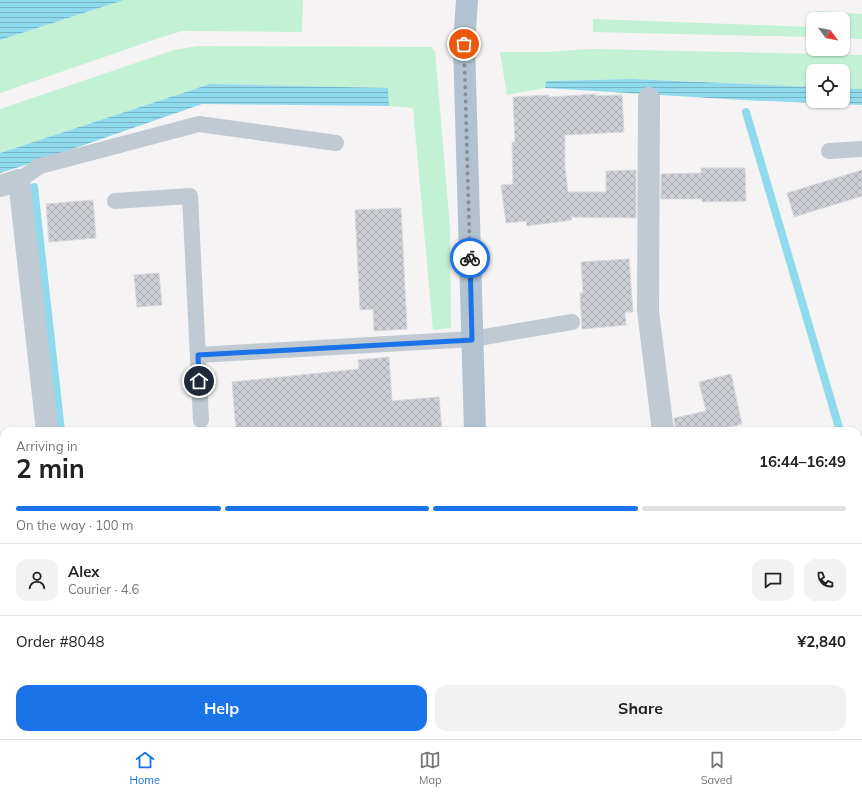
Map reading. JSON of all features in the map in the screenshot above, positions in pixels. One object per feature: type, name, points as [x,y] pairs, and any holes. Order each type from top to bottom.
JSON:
[{"type":"main road","points":[[466,0],[464,44],[475,427]]},
{"type":"street","points":[[649,98],[648,311],[662,427]]},
{"type":"street","points":[[10,183],[46,427]]},
{"type":"lane","points":[[10,183],[40,166],[199,124],[336,143]]},
{"type":"lane","points":[[829,151],[862,149]]},
{"type":"lane","points":[[115,200],[190,196],[201,420]]},
{"type":"lane","points":[[198,355],[472,340],[572,322]]},
{"type":"green space","points":[[124,0],[303,0],[302,32],[182,31],[0,93],[0,40]]},
{"type":"green space","points":[[850,13],[862,14],[862,39],[850,38]]},
{"type":"green space","points":[[593,19],[806,27],[806,37],[593,32]]},
{"type":"green space","points":[[198,46],[431,47],[435,51],[450,228],[451,328],[433,330],[413,108],[389,106],[388,88],[210,84],[0,153],[0,109],[174,50]]},
{"type":"green space","points":[[591,49],[806,54],[806,56],[862,55],[862,89],[850,88],[850,64],[806,64],[806,87],[632,79],[546,81],[545,88],[507,95],[500,52],[546,52]]},
{"type":"water","points":[[0,0],[124,0],[0,40]]},
{"type":"water","points":[[632,79],[806,87],[806,103],[545,88],[546,81]]},
{"type":"water","points":[[210,84],[388,88],[389,106],[202,104],[0,173],[0,153]]},
{"type":"water","points":[[850,88],[862,89],[862,105],[850,104]]},
{"type":"building","points":[[596,94],[596,96],[622,95],[624,132],[565,135],[565,168],[568,192],[606,192],[606,171],[636,170],[636,218],[571,217],[572,220],[527,226],[526,221],[506,223],[501,185],[513,184],[512,142],[515,142],[513,97],[549,95],[549,97]]},
{"type":"building","points":[[701,168],[745,168],[746,201],[702,202],[702,199],[661,199],[661,174],[701,173]]},
{"type":"building","points":[[862,170],[862,196],[794,217],[787,193]]},
{"type":"building","points":[[93,200],[96,238],[49,242],[46,204]]},
{"type":"building","points":[[401,208],[407,329],[374,331],[373,309],[360,310],[355,210]]},
{"type":"building","points":[[629,259],[633,312],[625,312],[626,325],[582,329],[580,293],[583,293],[581,262]]},
{"type":"building","points":[[159,273],[162,305],[137,307],[134,275]]},
{"type":"building","points":[[389,357],[392,401],[439,397],[442,427],[236,427],[232,382],[359,369],[358,360]]},
{"type":"building","points":[[731,374],[742,424],[731,427],[675,427],[674,418],[706,411],[699,382]]},
{"type":"waterway","points":[[746,112],[839,427]]},
{"type":"waterway","points":[[34,187],[61,427]]},
{"type":"way so far","points":[[464,44],[470,258]]},
{"type":"route","points":[[199,381],[198,355],[472,340],[470,258]]}]
